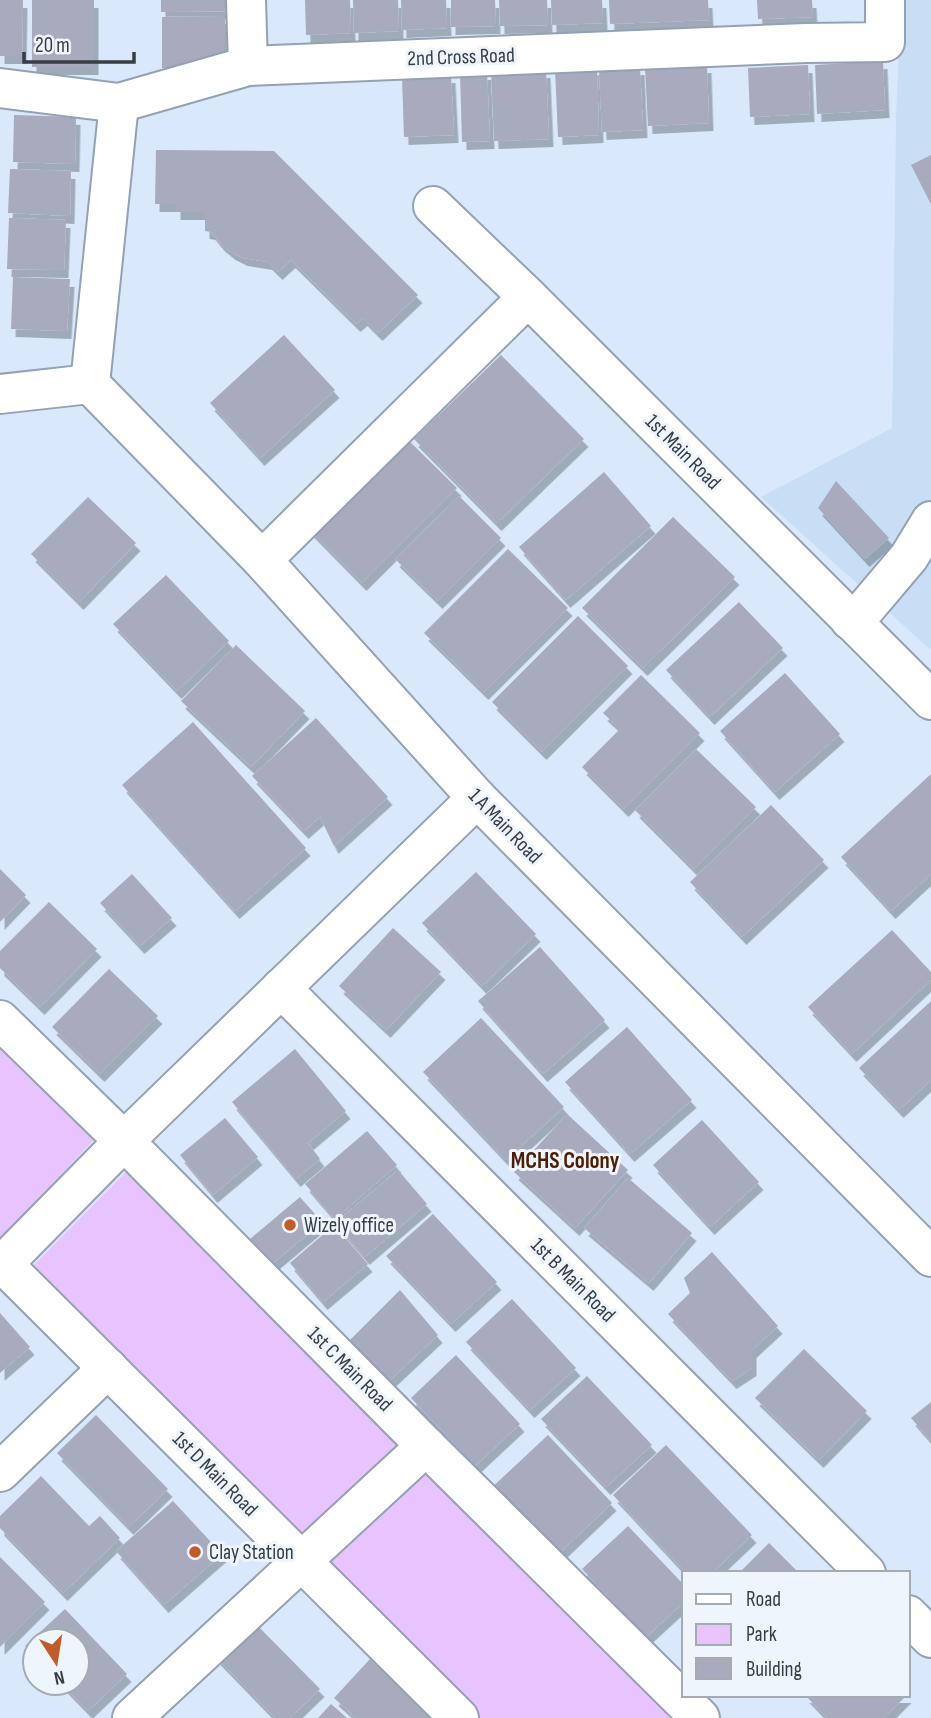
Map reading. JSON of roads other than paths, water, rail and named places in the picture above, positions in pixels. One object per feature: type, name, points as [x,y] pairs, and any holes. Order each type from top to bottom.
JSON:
[{"type":"street","points":[[246,0],[248,66]]},
{"type":"street","name":"2nd Cross Road","points":[[0,88],[119,103],[248,66],[792,43],[885,42],[885,0]]},
{"type":"street","points":[[0,394],[90,384],[119,103]]},
{"type":"street","name":"1st Main Road","points":[[433,206],[528,297],[850,620],[927,691]]},
{"type":"street","points":[[262,560],[528,297]]},
{"type":"street","name":"1 A Main Road","points":[[90,384],[262,560],[477,798],[931,1257]]},
{"type":"street","points":[[850,620],[864,609],[909,557],[931,521]]},
{"type":"street","points":[[1,1262],[477,798]]},
{"type":"street","name":"1st B Main Road","points":[[281,988],[864,1571]]},
{"type":"street","name":"1st C Main Road","points":[[0,1020],[700,1718]]},
{"type":"street","name":"1st D Main Road","points":[[1,1262],[459,1718]]},
{"type":"street","points":[[0,1472],[108,1368]]},
{"type":"street","points":[[132,1718],[426,1446]]},
{"type":"street","points":[[910,1617],[931,1638]]},
{"type":"place","name":"Wizely office","points":[[290,1225]]},
{"type":"place","name":"Clay Station","points":[[195,1552]]},
{"type":"district","name":"MCHS Colony","points":[[565,1161]]}]
